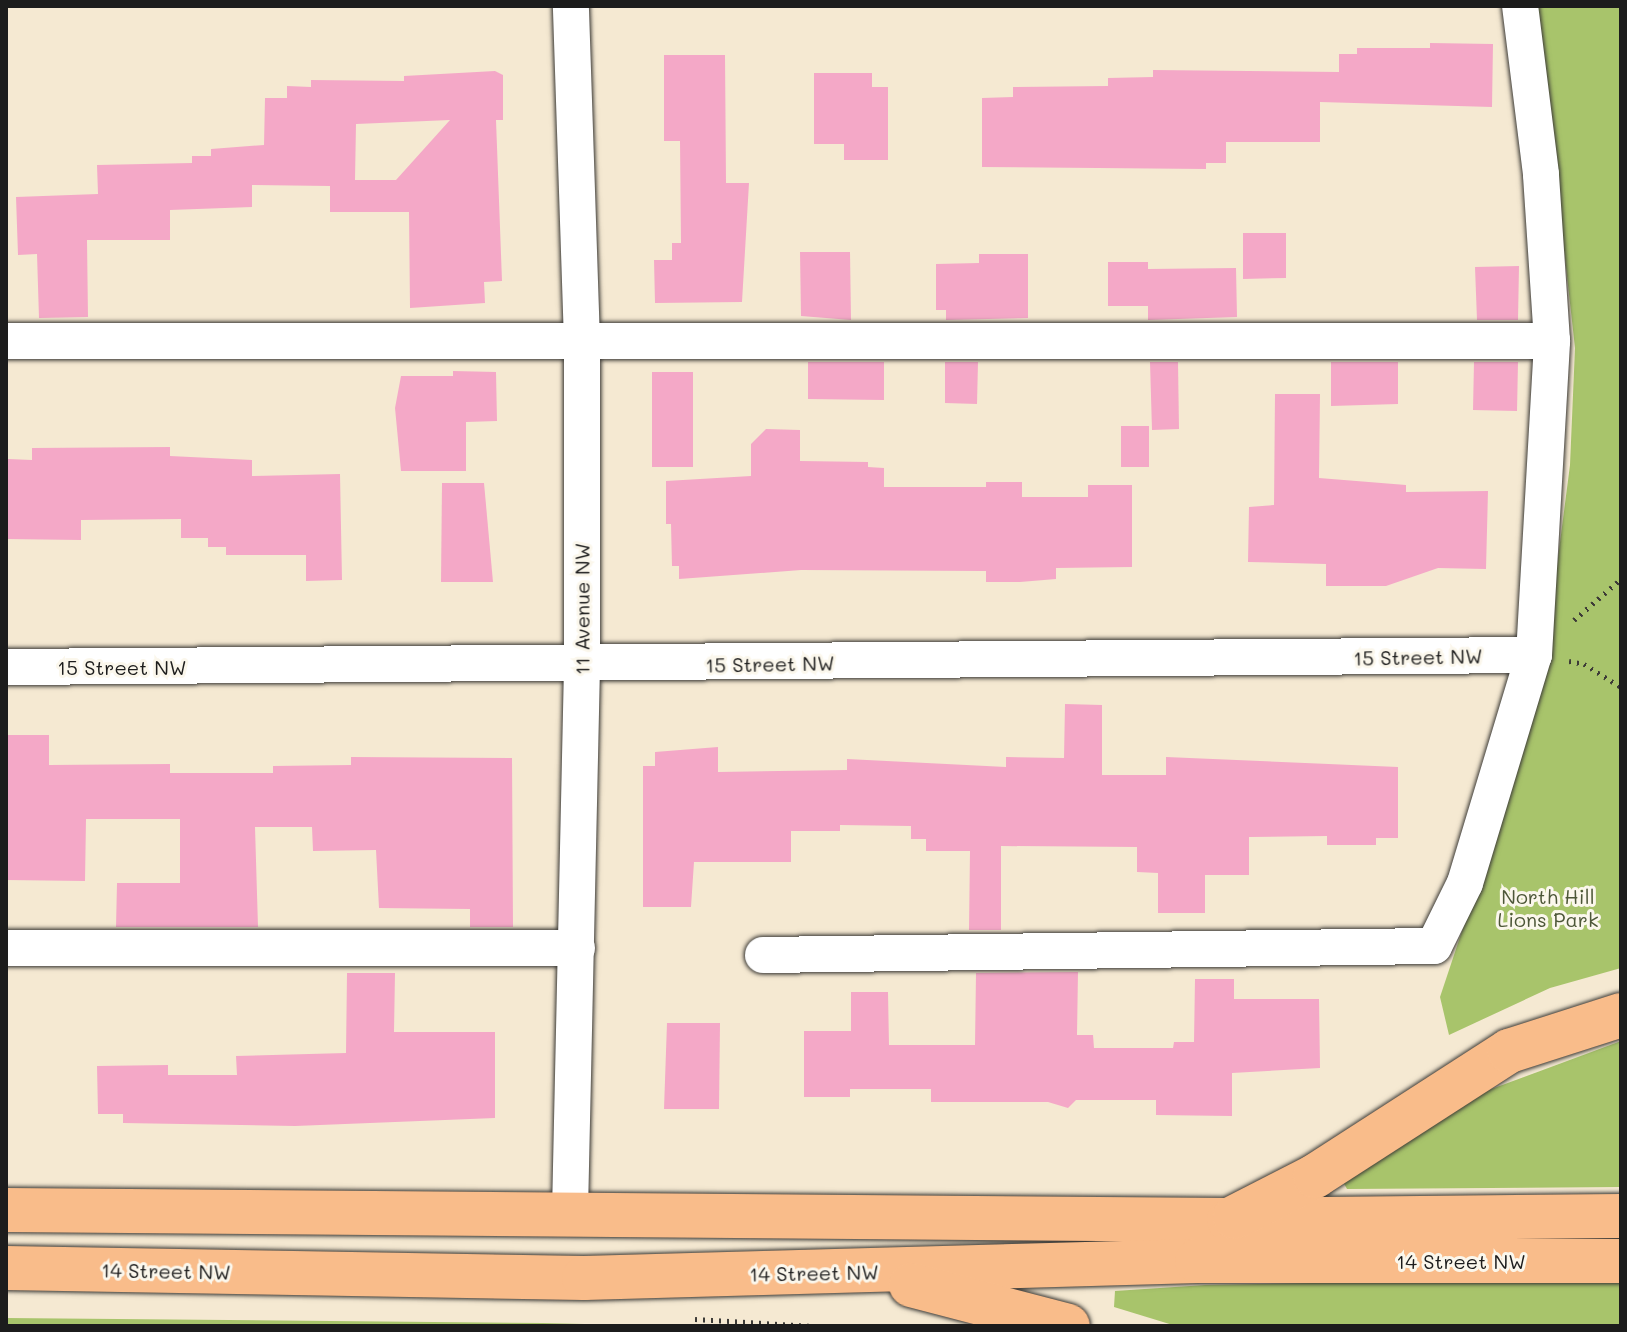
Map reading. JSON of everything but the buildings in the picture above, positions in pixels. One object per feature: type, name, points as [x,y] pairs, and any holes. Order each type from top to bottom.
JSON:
[{"type":"main road","points":[[1229,1220],[1315,1176],[1509,1051],[1621,1015]]},
{"type":"main road","points":[[6,1210],[570,1212],[1229,1220],[1621,1216]]},
{"type":"main road","name":"14 Street NW","points":[[6,1268],[584,1278],[862,1273],[1197,1261],[1621,1261]]},
{"type":"main road","points":[[862,1273],[1068,1326]]},
{"type":"street","name":"11 Avenue NW","points":[[570,1212],[582,667],[582,342],[571,6]]},
{"type":"street","points":[[763,955],[1434,946],[1465,883],[1534,655],[1552,341],[1541,174],[1520,6]]},
{"type":"street","points":[[6,341],[1552,341]]},
{"type":"street","name":"15 Street NW","points":[[6,667],[582,667],[1534,655]]},
{"type":"street","points":[[6,948],[577,948]]},
{"type":"path","points":[[1534,655],[1621,579]]},
{"type":"path","points":[[1534,655],[1584,664],[1621,687]]},
{"type":"green space","name":"North Hill Lions Park","points":[[1537,6],[1621,6],[1621,968],[1550,988],[1449,1035],[1440,997],[1469,910],[1555,581],[1570,465],[1575,348]]},
{"type":"green space","points":[[1621,1041],[1621,1187],[1347,1189],[1343,1182],[1486,1091]]},
{"type":"green space","points":[[1621,1277],[1621,1326],[1176,1326],[1114,1307],[1115,1291],[1205,1285]]},
{"type":"green space","points":[[6,1318],[543,1323],[667,1326],[6,1326]]}]
